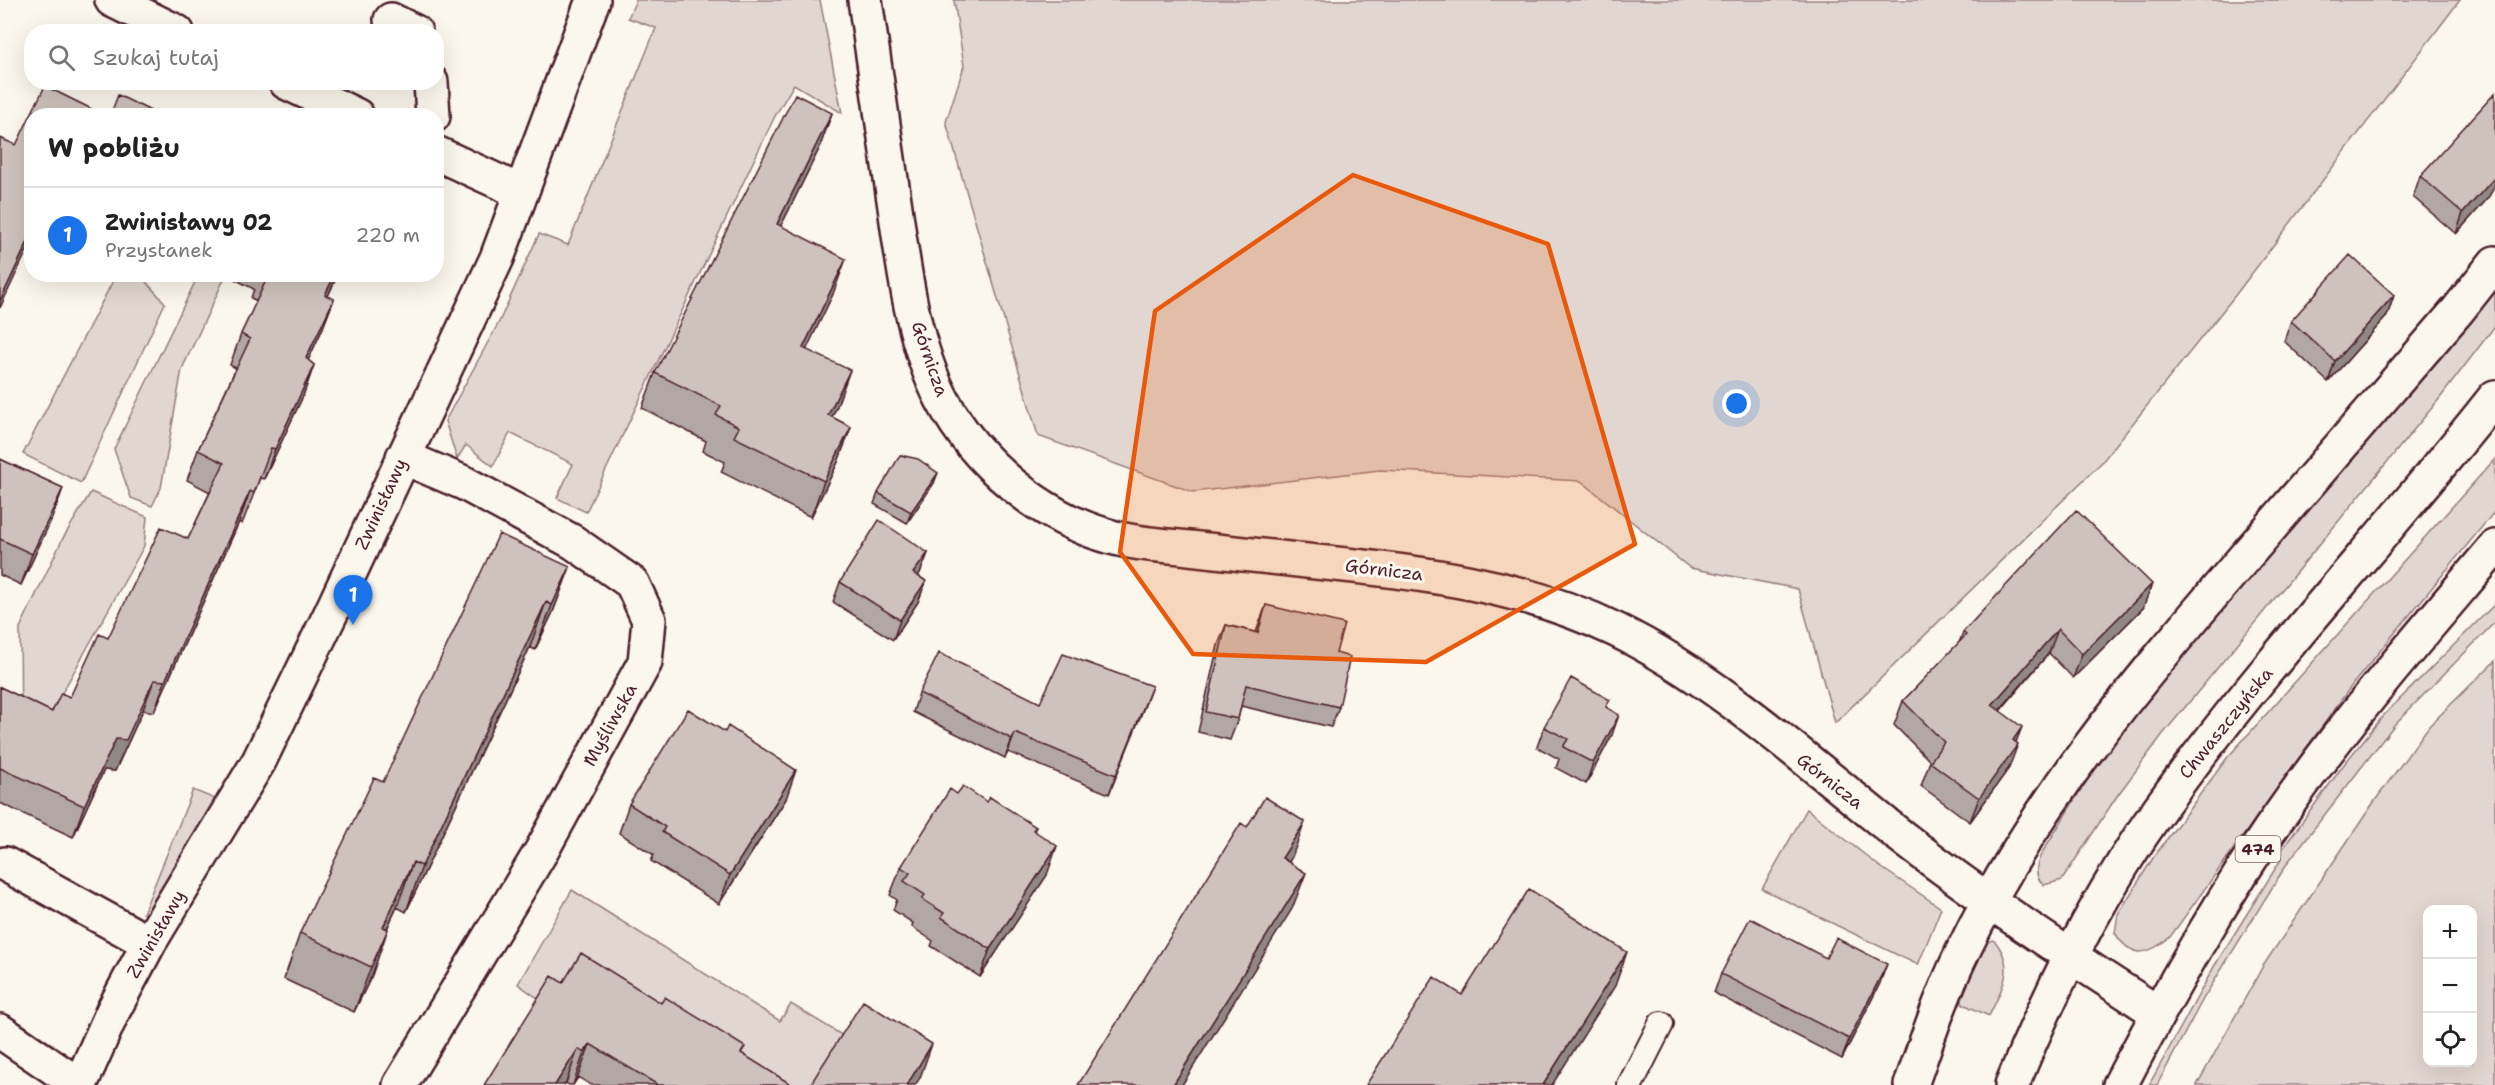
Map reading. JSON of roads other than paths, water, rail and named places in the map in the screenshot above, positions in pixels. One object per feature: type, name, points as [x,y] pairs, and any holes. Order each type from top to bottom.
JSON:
[{"type":"street","points":[[112,0],[161,24]]},
{"type":"street","name":"Zwinisławy","points":[[80,1085],[113,1011],[149,943],[259,761],[403,457],[497,258],[593,0]]},
{"type":"street","name":"Górnicza","points":[[865,0],[907,285],[928,366],[942,401],[965,435],[987,462],[1016,486],[1073,523],[1109,537],[1152,544],[1403,571],[1494,586],[1554,603],[1595,621],[1665,656],[1723,695],[1989,902],[2158,1013]]},
{"type":"street","points":[[303,90],[340,108]]},
{"type":"street","points":[[431,90],[433,108]]},
{"type":"street","points":[[444,157],[521,192]]},
{"type":"street","points":[[1911,1085],[1948,984],[1989,902],[2070,770],[2164,651],[2450,320],[2495,264]]},
{"type":"street","name":"Chwaszczyńska","points":[[2012,1085],[2070,956],[2108,888],[2177,784],[2495,397]]},
{"type":"street","name":"Myśliwska","points":[[400,1085],[542,850],[645,662],[650,620],[632,583],[573,542],[464,483],[403,457]]},
{"type":"street","name":"474","points":[[2120,1085],[2211,920],[2292,797],[2371,694],[2495,546]]},
{"type":"street","points":[[5,864],[149,943]]},
{"type":"street","points":[[0,1031],[80,1085]]},
{"type":"lane","points":[[1630,1085],[1661,1024]]},
{"type":"place","name":"Zwinisławy 02","points":[[353,625]]}]
